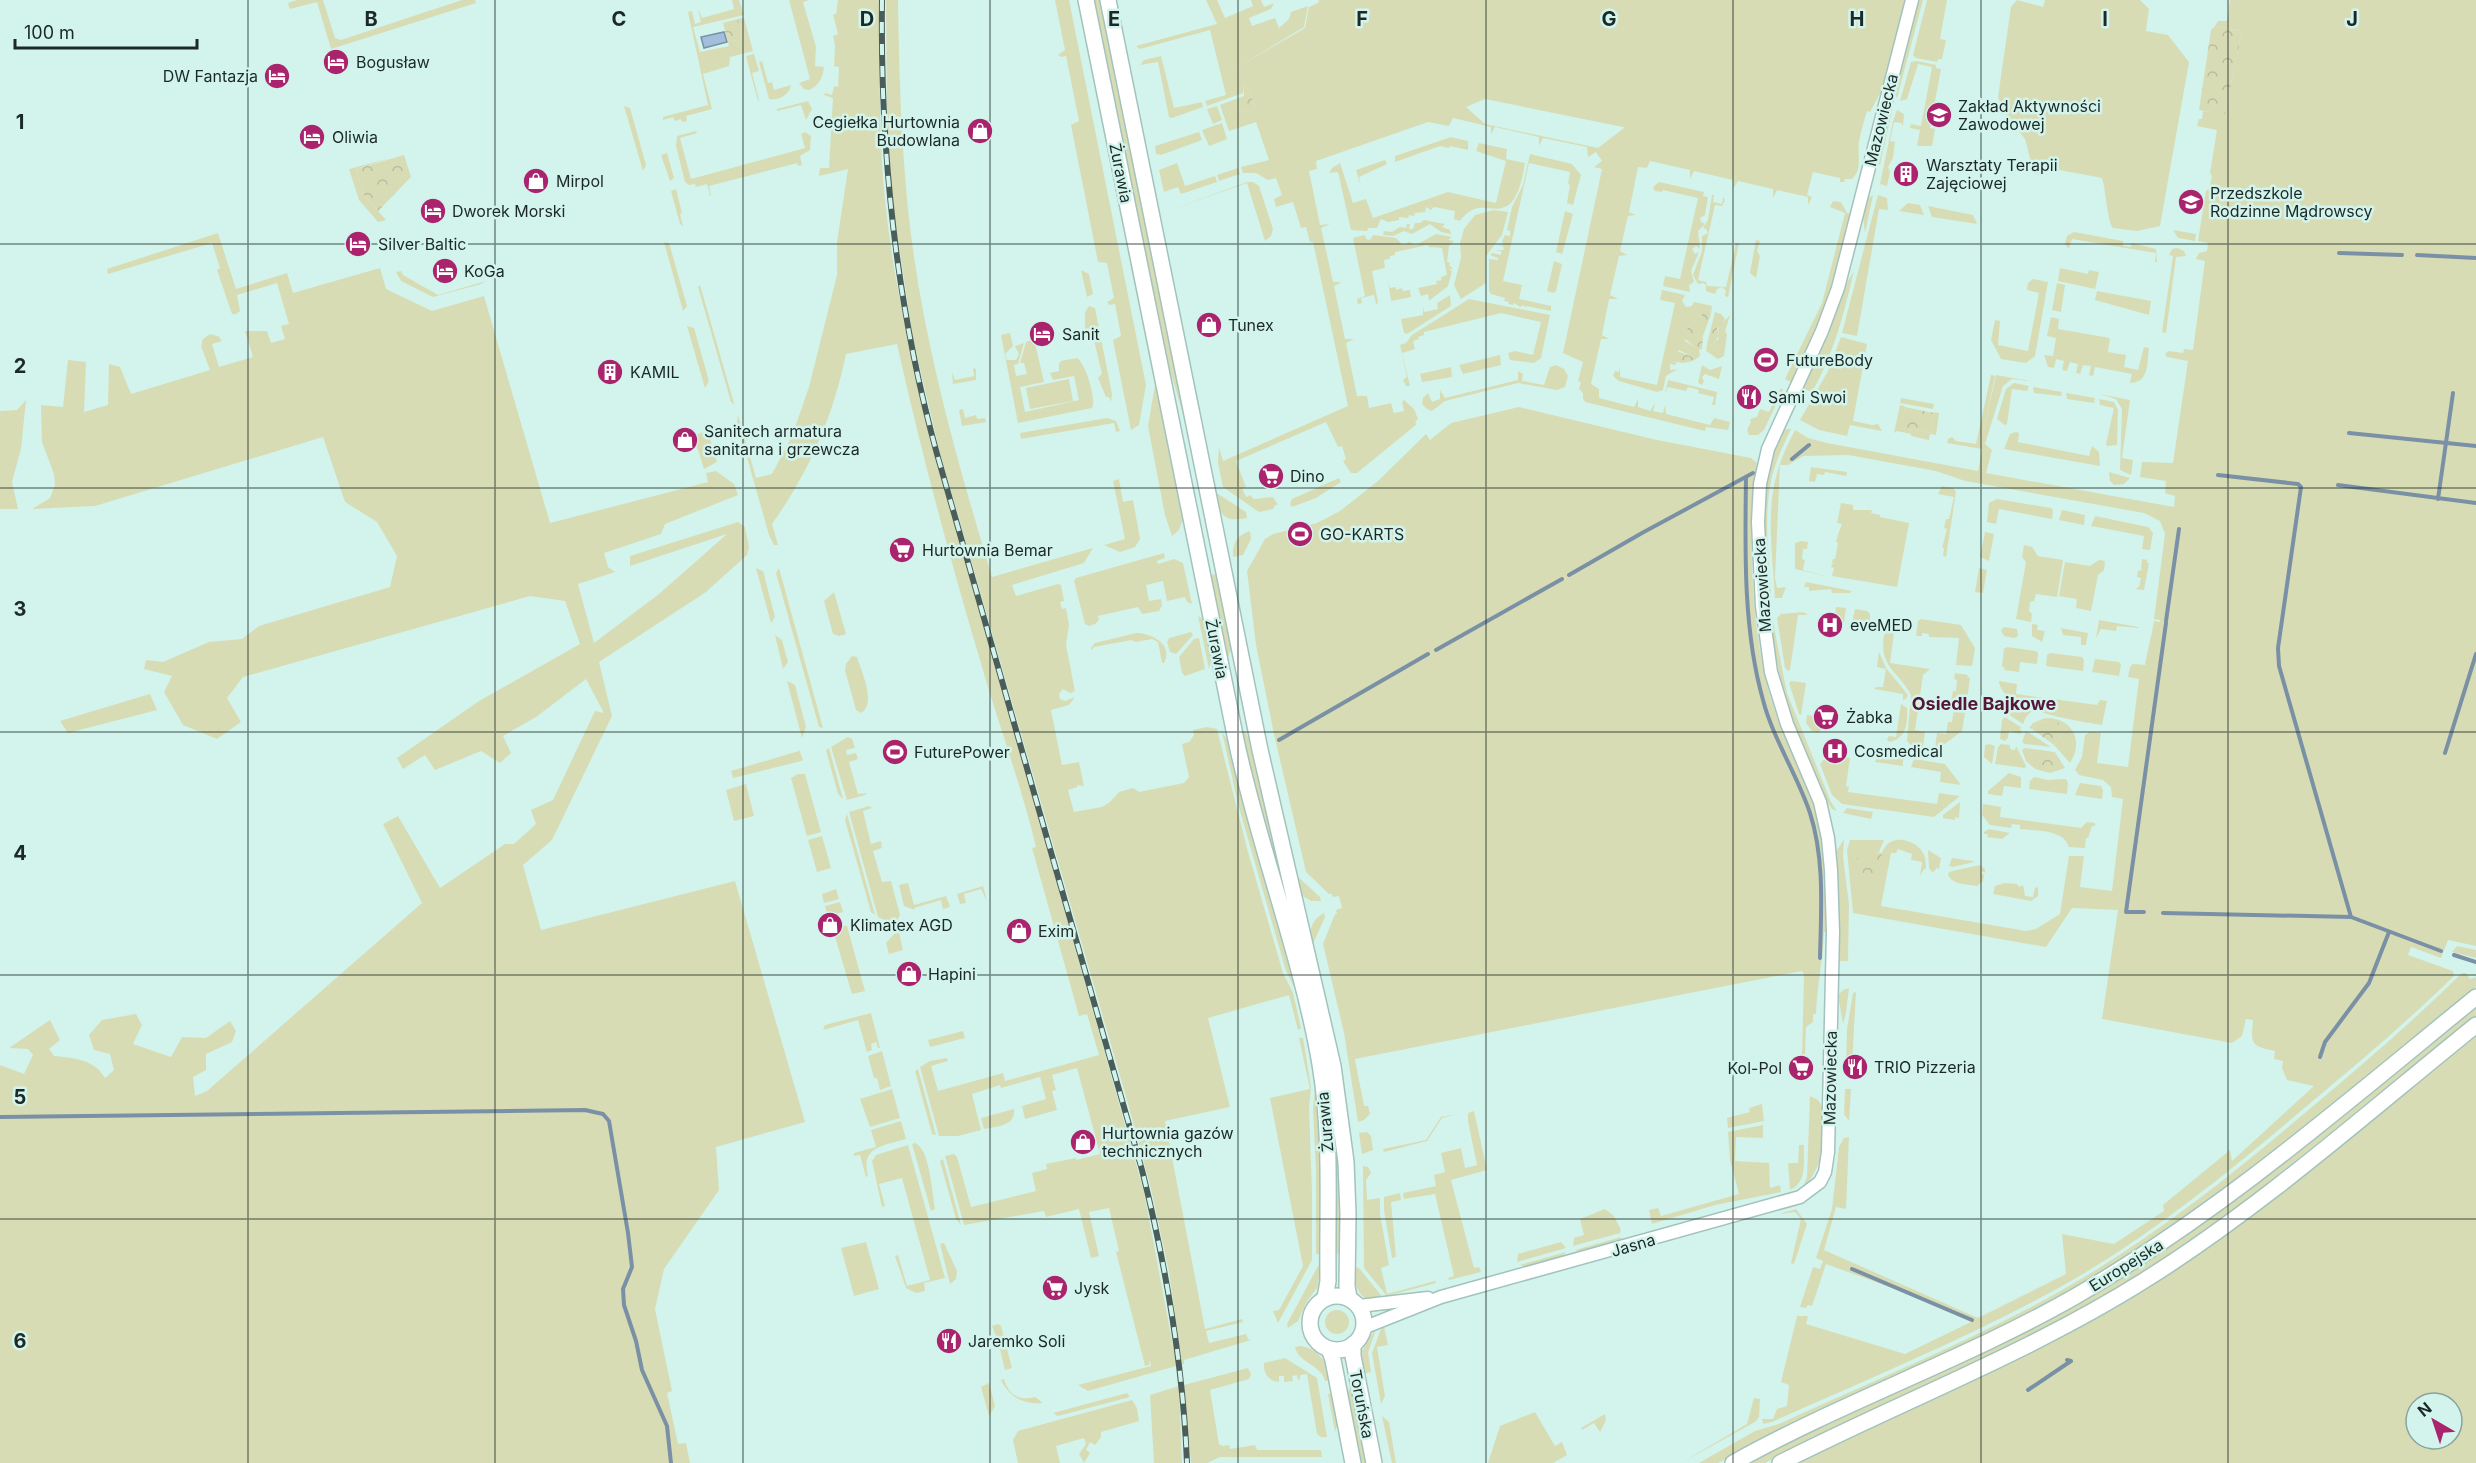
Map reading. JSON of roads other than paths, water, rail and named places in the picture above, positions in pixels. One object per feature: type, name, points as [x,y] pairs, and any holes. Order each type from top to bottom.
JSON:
[{"type":"main road","name":"Żurawia","points":[[1086,0],[1240,759],[1297,962],[1320,1066],[1329,1171],[1325,1298]]},
{"type":"main road","name":"Żurawia","points":[[1108,0],[1260,750],[1333,1066],[1347,1175],[1347,1286],[1354,1302]]},
{"type":"main road","name":"Europejska","points":[[1733,1463],[1807,1425],[1991,1341],[2075,1296],[2132,1262],[2236,1190],[2476,997]]},
{"type":"main road","name":"Europejska","points":[[1780,1463],[2031,1346],[2145,1280],[2255,1202],[2476,1025]]},
{"type":"main road","points":[[1339,1295],[1354,1302],[1363,1317],[1363,1328],[1353,1344],[1341,1350],[1329,1349],[1315,1340],[1310,1323],[1313,1309],[1325,1298],[1339,1295]]},
{"type":"main road","name":"Toruńska","points":[[1353,1344],[1353,1356],[1374,1463]]},
{"type":"main road","name":"Toruńska","points":[[1329,1349],[1353,1463]]},
{"type":"street","name":"Mazowiecka","points":[[1820,1182],[1826,1166],[1828,1126],[1833,932],[1830,849],[1820,802],[1787,724],[1771,672],[1761,595],[1759,497],[1768,449],[1822,331],[1836,294],[1912,0]]},
{"type":"street","name":"Jasna","points":[[1363,1328],[1441,1297],[1783,1203],[1808,1193],[1820,1182]]},
{"type":"street","name":"Jasna","points":[[1354,1302],[1441,1297]]},
{"type":"water","points":[[724,32],[727,42],[704,48],[701,37]]},
{"type":"waterway","points":[[2339,253],[2402,255]]},
{"type":"waterway","points":[[2417,255],[2476,258]]},
{"type":"waterway","points":[[2438,499],[2453,393]]},
{"type":"waterway","points":[[2349,433],[2476,446]]},
{"type":"waterway","points":[[1792,459],[1809,445]]},
{"type":"waterway","points":[[1569,575],[1753,473]]},
{"type":"waterway","points":[[2218,475],[2298,484],[2301,487],[2278,648],[2279,666],[2351,917]]},
{"type":"waterway","points":[[1746,477],[1747,589],[1756,673],[1767,714],[1805,799],[1815,831],[1821,885],[1820,958]]},
{"type":"waterway","points":[[2338,485],[2476,503]]},
{"type":"waterway","points":[[2166,621],[2179,529]]},
{"type":"waterway","points":[[1436,650],[1562,579]]},
{"type":"waterway","points":[[2144,912],[2126,912],[2166,623]]},
{"type":"waterway","points":[[1279,740],[1428,654]]},
{"type":"waterway","points":[[2445,753],[2476,654]]},
{"type":"waterway","points":[[2163,913],[2351,917],[2441,951]]},
{"type":"waterway","points":[[2320,1057],[2325,1042],[2369,983],[2389,932]]},
{"type":"waterway","points":[[2454,955],[2476,962]]},
{"type":"waterway","points":[[0,1117],[585,1110],[603,1114],[609,1121],[632,1267],[623,1289],[624,1305],[636,1341],[642,1370],[667,1426],[671,1463]]},
{"type":"waterway","points":[[1852,1269],[1972,1320]]},
{"type":"waterway","points":[[2028,1390],[2071,1361],[2067,1360]]},
{"type":"railway","points":[[882,0],[882,58],[888,172],[893,229],[911,342],[937,454],[1142,1170],[1159,1242],[1172,1315],[1182,1389],[1187,1463]]},
{"type":"place","name":"Bogusław","points":[[336,62]]},
{"type":"place","name":"DW Fantazja","points":[[277,76]]},
{"type":"place","name":"Zakład Aktywności Zawodowej","points":[[1939,115]]},
{"type":"place","name":"Cegiełka Hurtownia Budowlana","points":[[980,131]]},
{"type":"place","name":"Oliwia","points":[[312,137]]},
{"type":"place","name":"Warsztaty Terapii Zajęciowej","points":[[1906,174]]},
{"type":"place","name":"Mirpol","points":[[536,181]]},
{"type":"place","name":"Przedszkole Rodzinne Mądrowscy","points":[[2191,202]]},
{"type":"place","name":"Dworek Morski","points":[[433,211]]},
{"type":"place","name":"Silver Baltic","points":[[358,244]]},
{"type":"place","name":"KoGa","points":[[445,271]]},
{"type":"place","name":"Tunex","points":[[1209,325]]},
{"type":"place","name":"Sanit","points":[[1042,334]]},
{"type":"place","name":"FutureBody","points":[[1766,360]]},
{"type":"place","name":"KAMIL","points":[[610,372]]},
{"type":"place","name":"Sami Swoi","points":[[1749,397]]},
{"type":"place","name":"Sanitech armatura sanitarna i grzewcza","points":[[685,440]]},
{"type":"place","name":"Dino","points":[[1271,476]]},
{"type":"place","name":"GO-KARTS","points":[[1300,534]]},
{"type":"place","name":"Hurtownia Bemar","points":[[902,550]]},
{"type":"place","name":"eveMED","points":[[1830,625]]},
{"type":"place","name":"Żabka","points":[[1826,717]]},
{"type":"place","name":"Cosmedical","points":[[1835,751]]},
{"type":"place","name":"FuturePower","points":[[895,752]]},
{"type":"place","name":"Klimatex AGD","points":[[830,925]]},
{"type":"place","name":"Exim","points":[[1019,931]]},
{"type":"place","name":"Hapini","points":[[909,974]]},
{"type":"place","name":"TRIO Pizzeria","points":[[1855,1067]]},
{"type":"place","name":"Kol-Pol","points":[[1801,1068]]},
{"type":"place","name":"Hurtownia gazów technicznych","points":[[1083,1142]]},
{"type":"place","name":"Jysk","points":[[1055,1288]]},
{"type":"place","name":"Jaremko Soli","points":[[949,1341]]},
{"type":"district","name":"Osiedle Bajkowe","points":[[1984,703]]}]
